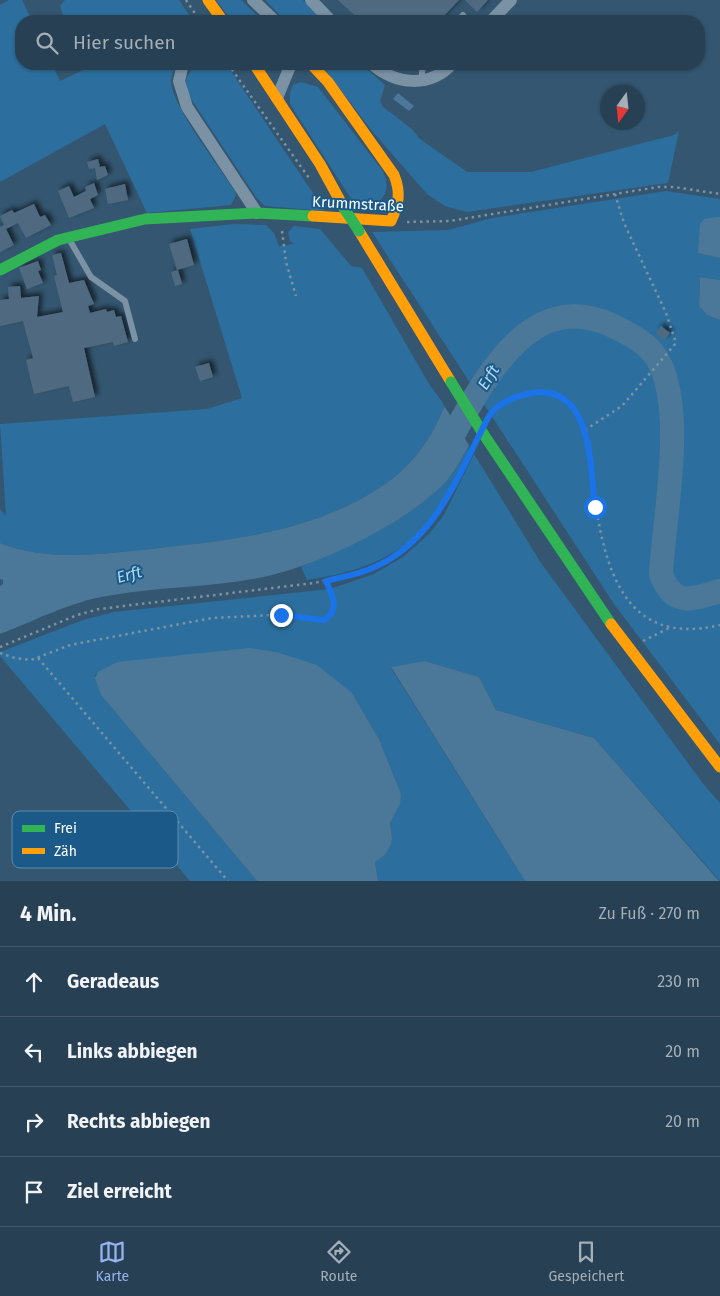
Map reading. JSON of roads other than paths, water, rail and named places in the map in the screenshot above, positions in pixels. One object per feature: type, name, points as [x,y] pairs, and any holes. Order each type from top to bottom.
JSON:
[{"type":"street","points":[[196,0],[206,15]]},
{"type":"street","points":[[208,0],[219,15]]},
{"type":"street","points":[[253,0],[269,15]]},
{"type":"street","points":[[310,0],[325,15]]},
{"type":"street","points":[[497,15],[511,0]]},
{"type":"street","points":[[182,70],[179,81],[187,107],[257,213]]},
{"type":"street","points":[[258,70],[320,164],[327,176],[330,187]]},
{"type":"street","points":[[264,70],[271,73],[279,70]]},
{"type":"street","points":[[277,98],[288,70]]},
{"type":"street","name":"Krummstraße","points":[[0,270],[58,240],[145,219],[257,213],[391,221],[400,200],[400,192],[394,175],[319,70]]},
{"type":"street","points":[[381,70],[392,77],[408,81],[421,81],[438,75],[444,70]]},
{"type":"street","points":[[255,88],[317,175],[330,187],[344,208],[484,435],[554,542],[630,651],[720,767]]},
{"type":"lane","points":[[421,81],[422,70]]},
{"type":"lane","points":[[68,238],[91,277],[125,301],[135,339]]},
{"type":"water","points":[[398,93],[414,106],[409,111],[393,99]]},
{"type":"water","points":[[720,217],[720,258],[698,253],[700,224],[705,219]]},
{"type":"water","points":[[700,277],[720,280],[720,320],[707,315],[699,306]]},
{"type":"water","points":[[445,406],[469,445],[457,466],[449,478],[433,494],[390,524],[365,538],[314,562],[268,576],[228,583],[147,590],[93,599],[66,607],[0,634],[0,586],[3,584],[3,580],[0,579],[0,543],[37,553],[55,555],[93,554],[213,542],[245,537],[307,522],[365,497],[398,474],[426,441]]},
{"type":"water","points":[[249,648],[276,652],[317,665],[352,693],[379,739],[401,794],[400,804],[390,823],[391,844],[385,855],[375,862],[378,881],[257,881],[101,695],[95,678],[98,672],[117,662]]},
{"type":"water","points":[[425,661],[479,677],[496,710],[594,738],[719,881],[525,881],[391,667]]},
{"type":"waterway","name":"Erft","points":[[442,454],[488,376],[507,352],[528,332],[553,320],[580,317],[618,328],[646,345],[660,364],[667,386],[671,411],[672,438],[661,574],[671,592],[678,596],[693,598],[720,591]]}]
